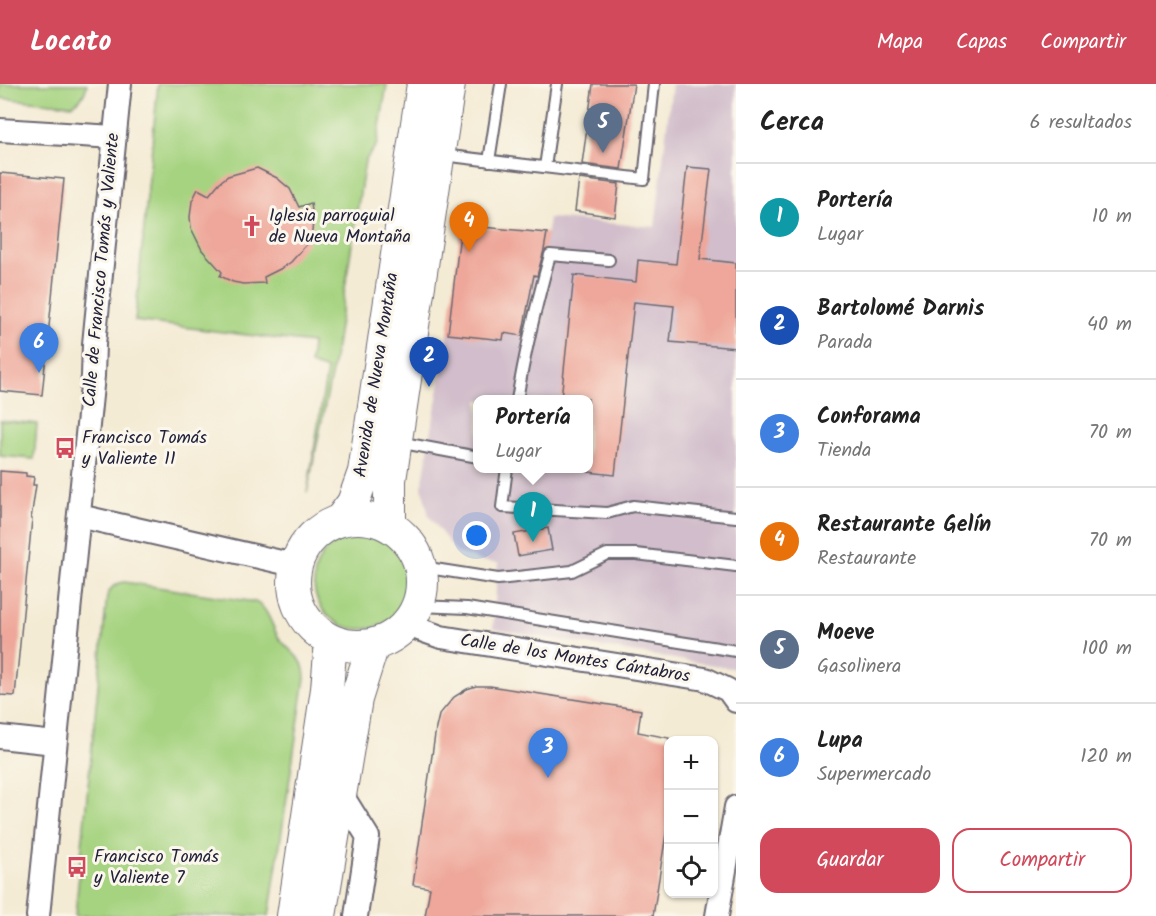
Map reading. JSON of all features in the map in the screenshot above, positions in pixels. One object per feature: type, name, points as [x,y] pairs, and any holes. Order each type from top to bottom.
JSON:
[{"type":"main road","name":"Avenida de Nueva Montaña","points":[[341,519],[353,503],[364,472],[423,84]]},
{"type":"main road","name":"Avenida de Nueva Montaña","points":[[390,525],[390,480],[449,84]]},
{"type":"main road","points":[[366,518],[390,525],[403,534],[415,549],[422,567],[423,584],[413,615],[401,631],[373,645],[353,647],[331,641],[318,633],[306,620],[296,600],[294,565],[314,534],[341,519],[366,518]]},
{"type":"main road","points":[[293,916],[327,689],[331,641]]},
{"type":"main road","points":[[320,916],[356,699],[373,645]]},
{"type":"street","name":"Calle de Francisco Tomás y Valiente","points":[[38,916],[120,84]]},
{"type":"street","points":[[0,130],[114,137]]},
{"type":"street","points":[[78,516],[294,565]]},
{"type":"street","name":"Calle de los Montes Cántabros","points":[[413,615],[441,637],[705,679],[728,690],[736,701]]},
{"type":"street","points":[[0,737],[55,744]]},
{"type":"street","points":[[340,792],[368,837],[356,916]]},
{"type":"street","points":[[717,916],[736,807]]},
{"type":"lane","points":[[489,161],[501,84]]},
{"type":"lane","points":[[545,168],[557,84]]},
{"type":"lane","points":[[439,154],[644,179],[654,84]]},
{"type":"lane","points":[[518,395],[550,255],[609,260]]},
{"type":"lane","points":[[396,441],[473,456]]},
{"type":"lane","points":[[506,473],[502,507],[607,513],[633,506],[736,517]]},
{"type":"lane","points":[[422,567],[498,579],[572,571],[607,554],[636,554],[736,566]]},
{"type":"lane","points":[[413,615],[467,608],[736,651]]},
{"type":"shaded area","points":[[672,84],[736,84],[736,669],[493,629],[498,563],[481,561],[456,552],[429,516],[422,487],[448,334],[503,340],[522,230],[547,233],[549,218],[655,227]]},
{"type":"green space","points":[[0,84],[87,84],[82,97],[72,105],[0,98]]},
{"type":"green space","points":[[158,84],[387,84],[377,144],[365,161],[332,371],[307,493],[327,370],[310,364],[312,343],[135,321]]},
{"type":"green space","points":[[0,420],[37,424],[34,459],[0,456]]},
{"type":"green space","points":[[361,535],[379,539],[394,549],[404,564],[408,582],[404,600],[394,615],[379,625],[361,629],[343,625],[328,615],[318,600],[314,582],[318,564],[328,549],[343,539]]},
{"type":"green space","points":[[124,582],[255,602],[264,608],[279,638],[302,663],[305,678],[269,916],[75,916],[107,596],[113,586]]},
{"type":"building","points":[[593,84],[634,84],[621,169],[582,164]]},
{"type":"building","points":[[687,167],[711,169],[700,259],[736,263],[736,348],[670,342],[674,306],[634,302],[615,475],[593,473],[593,395],[561,395],[574,275],[636,282],[638,260],[676,264]]},
{"type":"building","name":"Iglesia parroquial de Nueva Montaña","points":[[257,168],[277,178],[290,189],[299,207],[311,203],[312,232],[307,244],[291,262],[264,277],[265,283],[243,284],[220,276],[222,272],[202,250],[191,228],[190,217],[192,201],[198,189],[209,195],[228,176]]},
{"type":"building","points":[[0,173],[64,179],[42,395],[0,391]]},
{"type":"building","points":[[579,179],[619,184],[615,217],[575,211]]},
{"type":"building","points":[[461,225],[547,233],[537,276],[534,275],[522,336],[504,333],[503,340],[448,334]]},
{"type":"building","points":[[0,471],[26,473],[26,476],[34,477],[33,485],[36,485],[15,696],[0,695]]},
{"type":"building","points":[[548,528],[552,550],[518,556],[514,534]]},
{"type":"building","points":[[476,686],[490,686],[641,710],[638,732],[664,737],[664,847],[653,916],[425,916],[430,888],[413,885],[436,728],[439,715],[454,697]]},
{"type":"place","name":"Moeve","points":[[603,153]]},
{"type":"place","name":"Iglesia parroquial de Nueva Montaña","points":[[252,226]]},
{"type":"place","name":"Restaurante Gelín","points":[[469,252]]},
{"type":"place","name":"Lupa","points":[[39,373]]},
{"type":"place","name":"Bartolomé Darnis","points":[[429,387]]},
{"type":"place","name":"Francisco Tomás y Valiente 11","points":[[65,448]]},
{"type":"place","name":"Portería","points":[[533,542]]},
{"type":"place","name":"Conforama","points":[[548,778]]},
{"type":"place","name":"Francisco Tomás y Valiente 7","points":[[77,867]]}]
